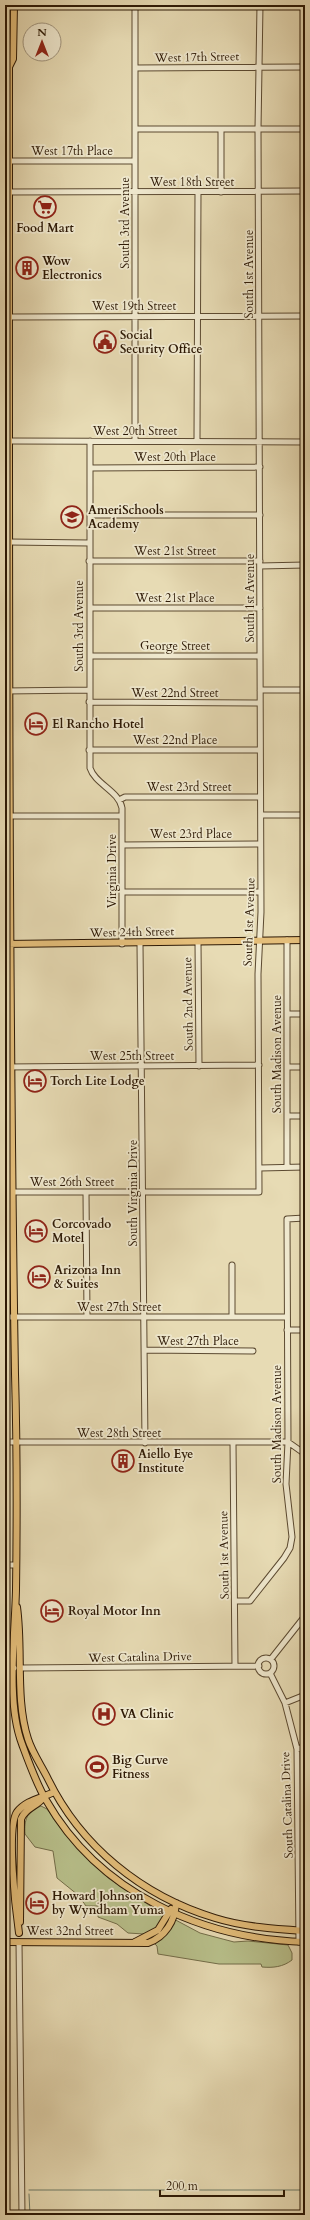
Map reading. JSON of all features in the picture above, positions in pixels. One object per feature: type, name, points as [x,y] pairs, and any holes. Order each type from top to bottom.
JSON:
[{"type":"main road","points":[[7,67],[13,59],[14,5]]},
{"type":"main road","points":[[5,60],[7,67],[9,161],[7,192],[7,416],[9,441],[7,501],[9,542],[7,567],[7,691],[10,816],[8,1067],[13,1192],[16,1598],[22,1708],[28,1740],[54,1792],[74,1822],[94,1847],[110,1862],[134,1879],[176,1903],[216,1918],[235,1923],[302,1931]]},
{"type":"main road","name":"West 24th Street","points":[[8,944],[140,944],[305,940]]},
{"type":"main road","points":[[16,1598],[13,1626],[14,1709],[19,1735],[44,1797],[66,1830],[100,1866],[126,1887],[168,1912],[235,1934],[302,1942]]},
{"type":"main road","points":[[14,1668],[21,1668]]},
{"type":"main road","points":[[19,1942],[21,1901],[21,1819],[27,1809],[54,1792]]},
{"type":"main road","name":"West 32nd Street","points":[[135,1942],[158,1930],[168,1912],[176,1903]]},
{"type":"main road","name":"West 32nd Street","points":[[5,1942],[143,1943],[155,1940],[168,1928],[175,1915],[176,1903]]},
{"type":"street","name":"South 3rd Avenue","points":[[134,441],[135,5]]},
{"type":"street","name":"South 1st Avenue","points":[[259,1192],[259,941],[261,892],[258,129],[260,5]]},
{"type":"street","name":"West 17th Street","points":[[135,68],[305,66]]},
{"type":"street","points":[[135,129],[305,129]]},
{"type":"street","points":[[221,129],[221,192]]},
{"type":"street","name":"West 17th Place","points":[[9,161],[135,161]]},
{"type":"street","name":"West 18th Street","points":[[7,192],[305,191]]},
{"type":"street","points":[[198,192],[198,440]]},
{"type":"street","name":"West 19th Street","points":[[7,320],[135,316],[305,316]]},
{"type":"street","name":"West 20th Street","points":[[9,441],[198,440],[305,442]]},
{"type":"street","name":"South 3rd Avenue","points":[[90,441],[90,770],[119,800]]},
{"type":"street","name":"West 20th Place","points":[[90,468],[260,467]]},
{"type":"street","points":[[90,515],[260,515]]},
{"type":"street","points":[[9,542],[89,543]]},
{"type":"street","name":"West 21st Street","points":[[89,561],[305,565]]},
{"type":"street","name":"West 21st Place","points":[[90,608],[260,608]]},
{"type":"street","name":"George Street","points":[[90,656],[260,656]]},
{"type":"street","points":[[7,691],[89,690]]},
{"type":"street","points":[[260,690],[305,690]]},
{"type":"street","name":"West 22nd Street","points":[[89,702],[260,703]]},
{"type":"street","name":"West 22nd Place","points":[[89,750],[260,750]]},
{"type":"street","name":"West 23rd Street","points":[[119,800],[125,797],[260,797]]},
{"type":"street","name":"Virginia Drive","points":[[119,800],[121,804],[122,816],[122,944]]},
{"type":"street","points":[[260,815],[305,815]]},
{"type":"street","points":[[10,816],[122,816]]},
{"type":"street","name":"West 23rd Place","points":[[122,845],[260,844]]},
{"type":"street","points":[[122,892],[261,892]]},
{"type":"street","name":"South Madison Avenue","points":[[286,940],[287,1167]]},
{"type":"street","name":"South 2nd Avenue","points":[[198,942],[199,1066]]},
{"type":"street","name":"South Virginia Drive","points":[[140,944],[145,1443]]},
{"type":"street","points":[[287,1014],[305,1014]]},
{"type":"street","name":"West 25th Street","points":[[8,1067],[259,1065]]},
{"type":"street","points":[[287,1067],[305,1067]]},
{"type":"street","points":[[287,1116],[305,1116]]},
{"type":"street","points":[[260,1168],[305,1167]]},
{"type":"street","name":"West 26th Street","points":[[5,1192],[259,1192]]},
{"type":"street","points":[[86,1192],[87,1317]]},
{"type":"street","name":"South Madison Avenue","points":[[235,1601],[250,1601],[284,1558],[290,1548],[292,1528],[286,1484],[288,1442],[287,1219],[305,1218]]},
{"type":"street","points":[[232,1265],[232,1317]]},
{"type":"street","name":"West 27th Street","points":[[5,1317],[287,1316]]},
{"type":"street","points":[[287,1330],[305,1330]]},
{"type":"street","name":"West 27th Place","points":[[144,1350],[253,1351]]},
{"type":"street","name":"West 28th Street","points":[[5,1442],[288,1442]]},
{"type":"street","points":[[288,1442],[305,1454]]},
{"type":"street","name":"South 1st Avenue","points":[[233,1443],[236,1666]]},
{"type":"street","points":[[5,1565],[16,1565]]},
{"type":"street","points":[[271,1659],[305,1616]]},
{"type":"street","points":[[262,1659],[271,1659],[274,1666],[270,1673],[263,1672],[259,1666],[262,1659]]},
{"type":"street","name":"West Catalina Drive","points":[[21,1668],[259,1666]]},
{"type":"street","points":[[5,1668],[14,1668]]},
{"type":"street","name":"South Catalina Drive","points":[[270,1673],[285,1703],[297,1749],[302,1852],[302,1942]]},
{"type":"street","points":[[285,1703],[305,1696]]},
{"type":"street","points":[[297,1749],[305,1747]]},
{"type":"street","points":[[19,1942],[22,2215]]},
{"type":"green space","points":[[41,1806],[47,1809],[73,1844],[108,1878],[155,1909],[200,1933],[234,1942],[248,1941],[288,1945],[292,1953],[292,1960],[281,1966],[262,1967],[261,1964],[219,1964],[158,1954],[157,1946],[144,1934],[128,1933],[117,1924],[98,1917],[98,1906],[86,1906],[78,1895],[57,1878],[53,1851],[35,1847],[25,1834],[27,1817],[32,1811]]},
{"type":"waterway","points":[[29,2190],[305,2190]]},
{"type":"waterway","points":[[29,2194],[30,2215]]},
{"type":"place","name":"Food Mart","points":[[45,207]]},
{"type":"place","name":"Wow Electronics","points":[[27,268]]},
{"type":"place","name":"Social Security Office","points":[[105,342]]},
{"type":"place","name":"AmeriSchools Academy","points":[[72,517]]},
{"type":"place","name":"El Rancho Hotel","points":[[36,724]]},
{"type":"place","name":"Torch Lite Lodge","points":[[35,1081]]},
{"type":"place","name":"Corcovado Motel","points":[[36,1231]]},
{"type":"place","name":"Arizona Inn & Suites","points":[[39,1277]]},
{"type":"place","name":"Aiello Eye Institute","points":[[123,1461]]},
{"type":"place","name":"Royal Motor Inn","points":[[52,1611]]},
{"type":"place","name":"VA Clinic","points":[[104,1714]]},
{"type":"place","name":"Big Curve Fitness","points":[[97,1767]]},
{"type":"place","name":"Howard Johnson by Wyndham Yuma","points":[[37,1903]]}]
